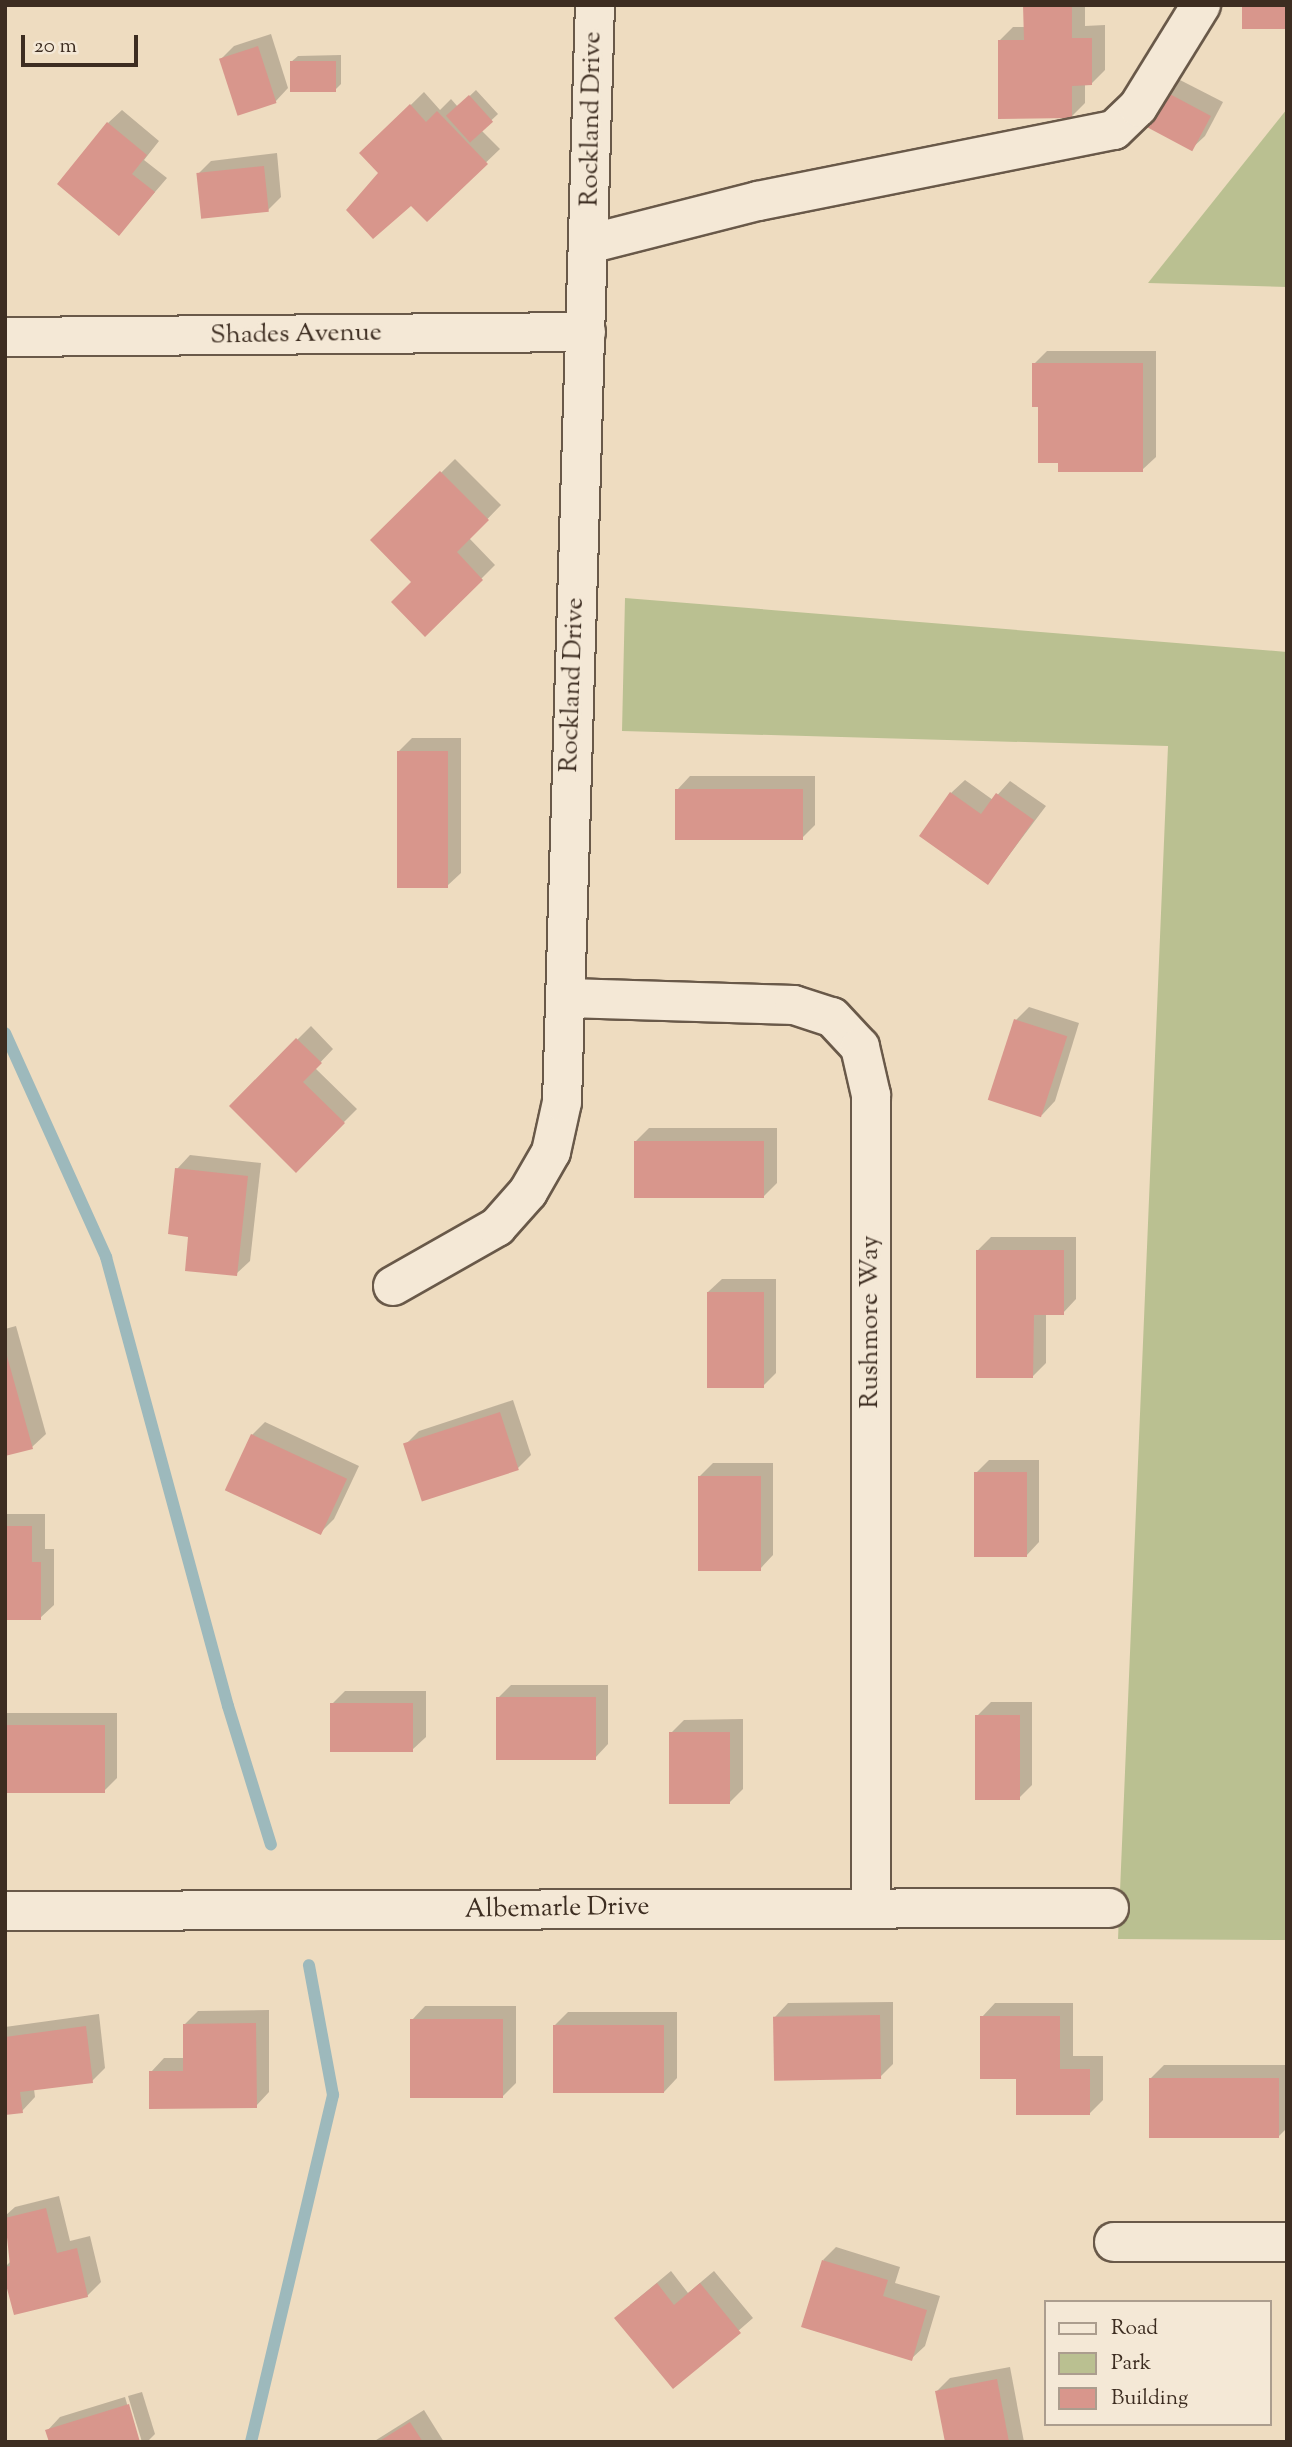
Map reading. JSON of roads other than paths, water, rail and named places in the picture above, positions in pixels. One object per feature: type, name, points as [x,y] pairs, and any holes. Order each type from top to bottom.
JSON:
[{"type":"street","name":"Rockland Drive","points":[[393,1286],[497,1227],[528,1192],[551,1152],[562,1102],[568,998],[572,709],[595,5]]},
{"type":"street","points":[[589,244],[758,201],[1114,130],[1139,107],[1201,5]]},
{"type":"street","name":"Shades Avenue","points":[[5,337],[586,332]]},
{"type":"street","name":"Rushmore Way","points":[[568,998],[794,1004],[832,1017],[860,1047],[871,1095],[871,1906]]},
{"type":"street","name":"Albemarle Drive","points":[[5,1911],[871,1906],[1109,1908]]},
{"type":"street","points":[[1114,2242],[1287,2242]]},
{"type":"waterway","points":[[5,1033],[106,1257],[228,1706],[271,1845]]},
{"type":"waterway","points":[[251,2442],[333,2095],[309,1965]]}]
